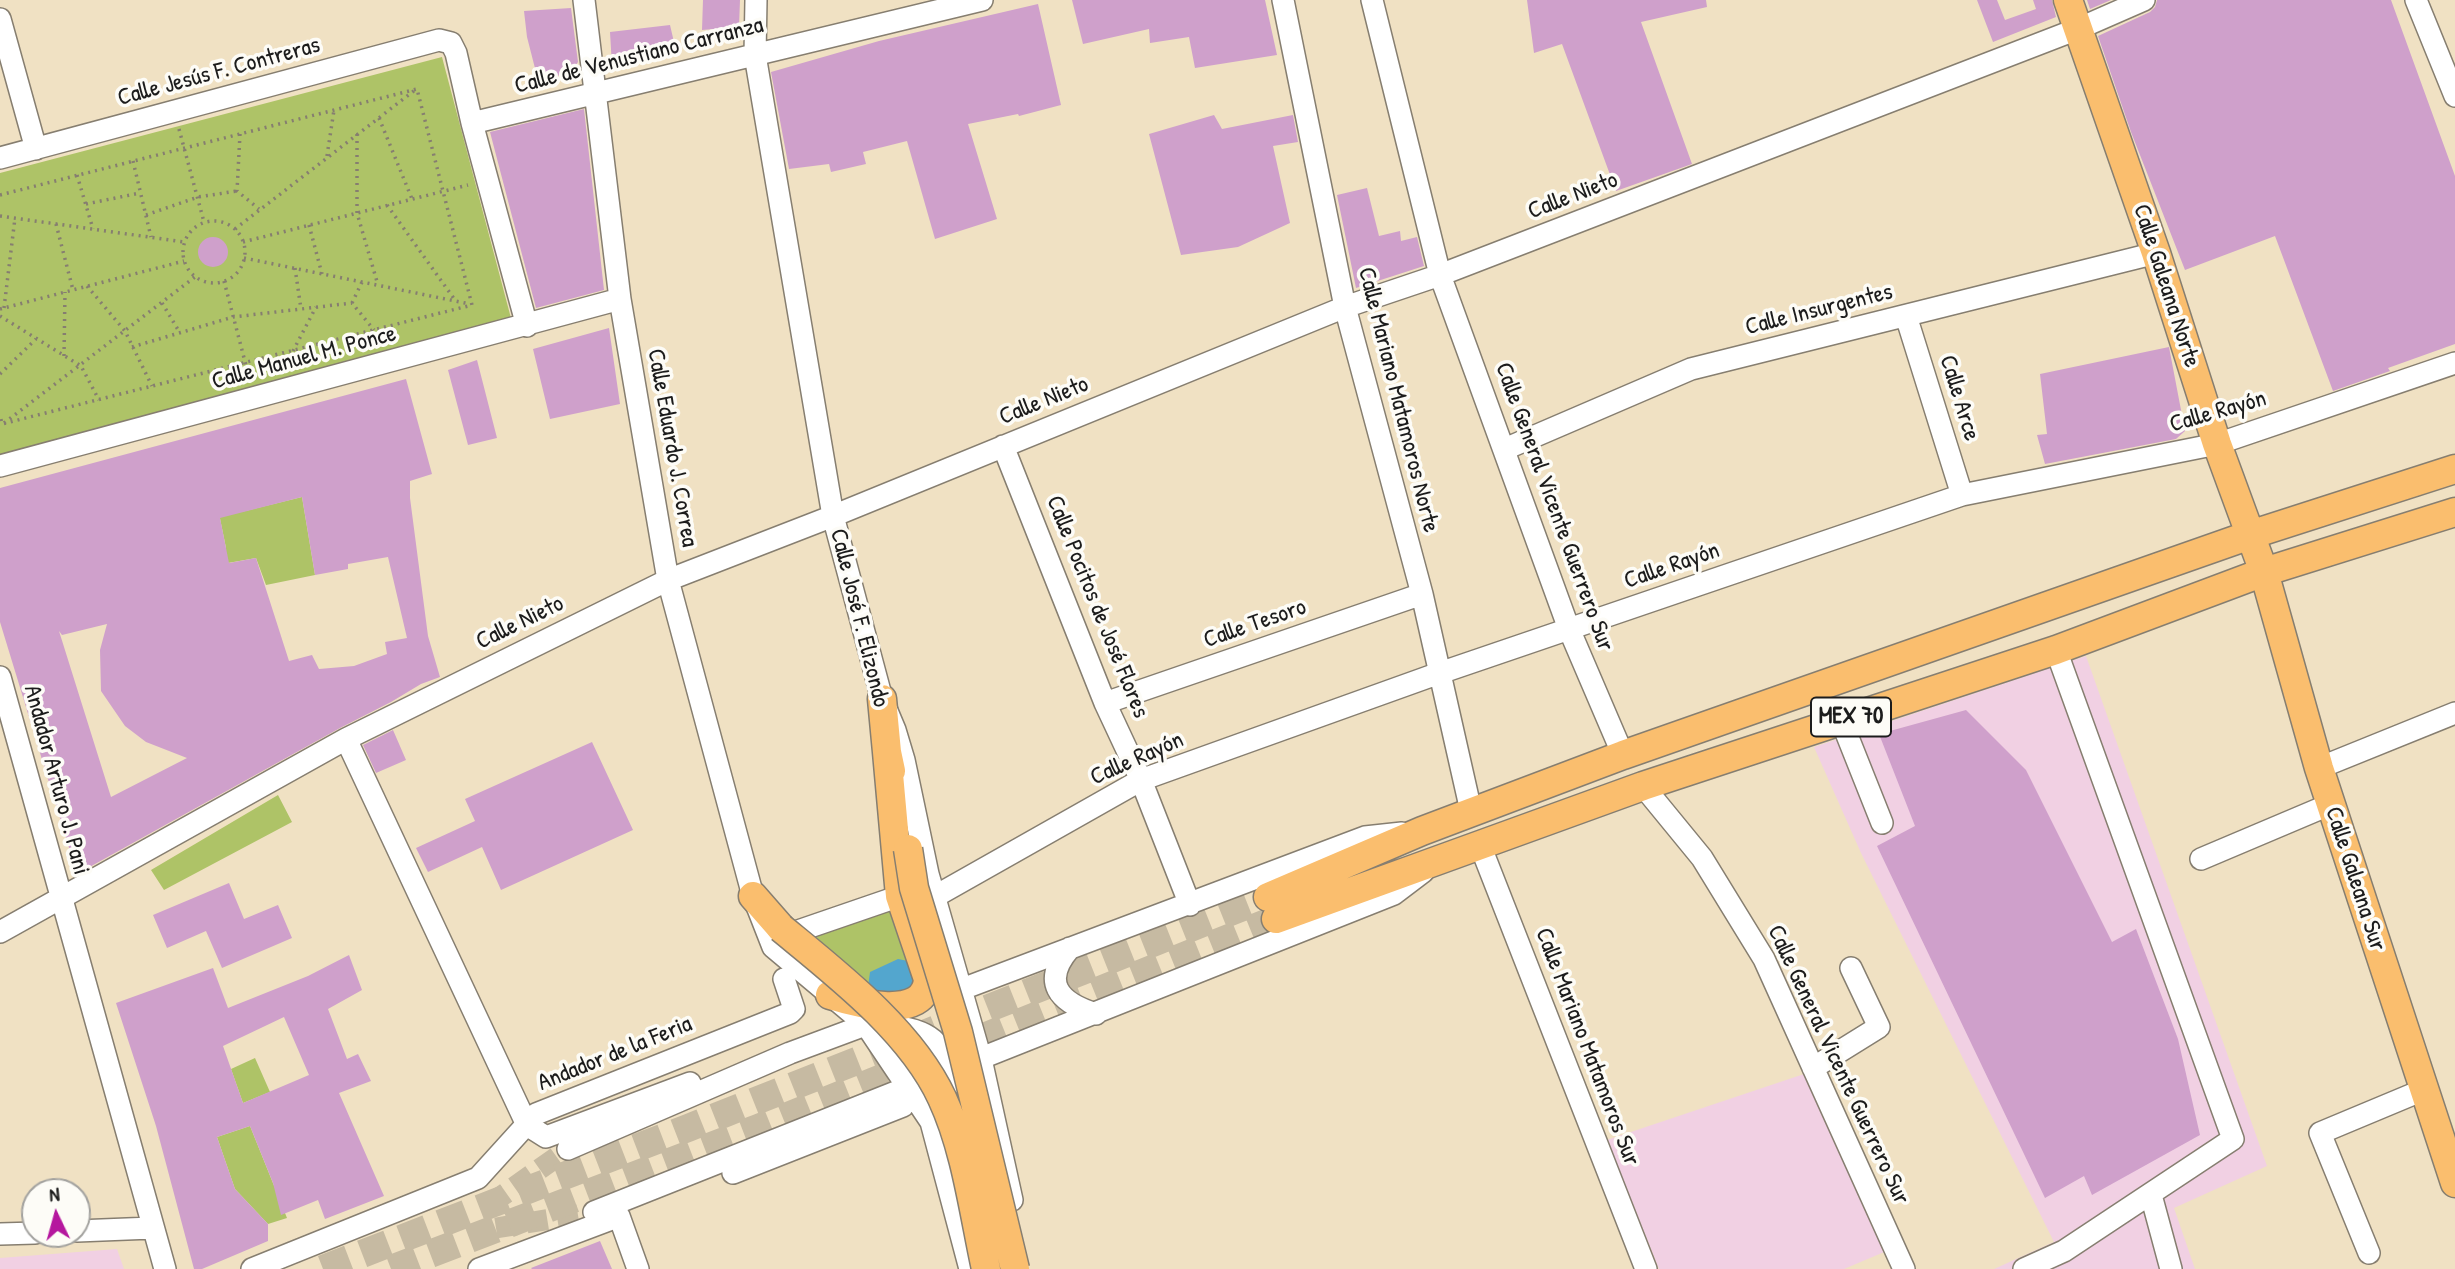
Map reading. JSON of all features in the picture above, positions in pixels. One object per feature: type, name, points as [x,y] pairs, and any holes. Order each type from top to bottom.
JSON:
[{"type":"main road","name":"Calle Galeana Norte","points":[[2068,0],[2080,27],[2156,253],[2217,444],[2264,572]]},
{"type":"main road","name":"MEX 70","points":[[2455,469],[2250,535],[1471,811],[1422,831],[1272,908],[1438,860],[1643,786],[2056,650],[2264,572],[2455,512]]},
{"type":"main road","name":"Calle Galeana Sur","points":[[2264,572],[2330,804],[2423,1090],[2447,1132],[2455,1183]]},
{"type":"main road","name":"Calle José F. Elizondo","points":[[882,699],[887,752],[914,888],[958,1032],[1015,1269]]},
{"type":"main road","points":[[830,995],[847,1001],[886,1006],[903,1005],[922,997],[928,989],[928,979],[900,896],[887,752]]},
{"type":"main road","points":[[753,896],[877,1011],[914,1054],[935,1085],[955,1132],[986,1269]]},
{"type":"street","name":"Calle Eduardo J. Correa","points":[[584,0],[621,299],[668,580],[753,896],[772,947],[866,1025],[911,1092]]},
{"type":"street","name":"Calle José F. Elizondo","points":[[757,0],[755,55],[833,516],[882,699]]},
{"type":"street","name":"Calle de Venustiano Carranza","points":[[472,123],[982,0]]},
{"type":"street","name":"Calle Mariano Matamoros Norte","points":[[1283,0],[1345,307],[1422,594],[1471,811]]},
{"type":"street","name":"Calle General Vicente Guerrero Sur","points":[[1372,0],[1440,275],[1569,628],[1623,755]]},
{"type":"street","name":"Calle Nieto","points":[[0,932],[346,738],[668,580],[833,516],[1345,307],[1440,275],[2144,0]]},
{"type":"street","points":[[2416,0],[2455,96]]},
{"type":"street","points":[[0,19],[36,149]]},
{"type":"street","name":"Calle Jesús F. Contreras","points":[[0,158],[439,40],[452,43],[456,53],[472,123]]},
{"type":"street","points":[[472,123],[527,326]]},
{"type":"street","name":"Calle Insurgentes","points":[[1505,449],[1690,369],[2156,253]]},
{"type":"street","name":"Calle Manuel M. Ponce","points":[[0,466],[621,299]]},
{"type":"street","name":"Calle Arce","points":[[1906,316],[1962,495]]},
{"type":"street","name":"Calle Rayón","points":[[934,897],[1141,780],[1569,628],[1962,495],[2217,444],[2455,363]]},
{"type":"street","name":"Calle Pocitos de José Flores","points":[[1003,446],[1105,703],[1141,780],[1190,905]]},
{"type":"street","name":"Calle Tesoro","points":[[1105,703],[1422,594]]},
{"type":"street","points":[[2024,1269],[2068,1260],[2151,1195],[2233,1139],[2056,650]]},
{"type":"street","name":"Andador Arturo J. Pani","points":[[0,677],[61,898]]},
{"type":"street","points":[[882,699],[904,760],[934,897],[981,1059],[1027,1269]]},
{"type":"street","points":[[2319,768],[2455,713]]},
{"type":"street","points":[[1841,720],[1882,823]]},
{"type":"street","points":[[346,738],[527,1125],[546,1137],[723,1070],[789,1053]]},
{"type":"street","name":"Calle General Vicente Guerrero Sur","points":[[1643,786],[1702,858],[1764,959],[1904,1269]]},
{"type":"street","points":[[2201,859],[2330,804]]},
{"type":"street","name":"MEX 70","points":[[568,1149],[789,1053],[1190,905],[1365,837],[1422,831]]},
{"type":"street","name":"Calle Mariano Matamoros Sur","points":[[1480,845],[1646,1269]]},
{"type":"street","name":"MEX 70","points":[[911,1092],[981,1059],[1394,894],[1438,860]]},
{"type":"street","points":[[789,930],[900,896]]},
{"type":"street","points":[[61,898],[165,1269]]},
{"type":"street","points":[[1070,948],[1056,969],[1058,990],[1073,1005],[1096,1014]]},
{"type":"street","points":[[1814,1068],[1880,1027],[1851,968]]},
{"type":"street","name":"Andador de la Feria","points":[[252,1269],[478,1178],[536,1114],[790,1013],[794,1009],[793,1003],[784,979]]},
{"type":"street","points":[[479,1269],[619,1216],[911,1092],[919,1070],[926,1033],[933,1020],[961,989]]},
{"type":"street","points":[[828,1040],[836,1027],[837,1014],[830,995]]},
{"type":"street","points":[[866,1025],[894,1026],[926,1033],[942,1048],[973,1117],[1003,1159]]},
{"type":"street","points":[[2369,1253],[2320,1133],[2423,1090]]},
{"type":"street","points":[[594,1212],[878,1100],[911,1092]]},
{"type":"street","points":[[911,1092],[932,1122],[970,1269]]},
{"type":"street","points":[[2151,1195],[2171,1269]]},
{"type":"street","points":[[619,1216],[638,1269]]},
{"type":"street","points":[[91,1230],[152,1228]]},
{"type":"street","points":[[0,1234],[21,1233]]},
{"type":"path","points":[[0,195],[417,89]]},
{"type":"path","points":[[234,229],[417,89]]},
{"type":"path","points":[[417,89],[472,305]]},
{"type":"path","points":[[327,158],[334,110]]},
{"type":"path","points":[[174,111],[204,222]]},
{"type":"path","points":[[379,118],[412,199]]},
{"type":"path","points":[[237,191],[240,134]]},
{"type":"path","points":[[357,134],[357,213],[378,285]]},
{"type":"path","points":[[133,161],[151,237]]},
{"type":"path","points":[[76,175],[93,229]]},
{"type":"path","points":[[243,242],[487,180]]},
{"type":"path","points":[[146,215],[198,197],[237,191],[259,209]]},
{"type":"path","points":[[86,204],[140,193]]},
{"type":"path","points":[[387,205],[456,302]]},
{"type":"path","points":[[0,216],[184,242]]},
{"type":"path","points":[[15,218],[2,309],[184,261]]},
{"type":"path","points":[[215,220],[226,223],[243,242],[244,258],[240,268],[224,281],[204,281],[195,277],[184,261],[184,242],[188,233],[204,222],[215,220]]},
{"type":"path","points":[[56,224],[73,290]]},
{"type":"path","points":[[309,225],[322,274]]},
{"type":"path","points":[[244,258],[472,305]]},
{"type":"path","points":[[295,268],[301,309]]},
{"type":"path","points":[[2,424],[195,277]]},
{"type":"path","points":[[224,281],[254,399]]},
{"type":"path","points":[[352,303],[362,282]]},
{"type":"path","points":[[87,286],[125,331],[152,386]]},
{"type":"path","points":[[64,356],[65,292]]},
{"type":"path","points":[[162,303],[180,333]]},
{"type":"path","points":[[352,303],[374,330]]},
{"type":"path","points":[[132,347],[233,317],[352,303]]},
{"type":"path","points":[[2,424],[472,305]]},
{"type":"path","points":[[293,351],[316,307]]},
{"type":"path","points":[[0,316],[81,366],[99,400]]},
{"type":"path","points":[[0,374],[36,338]]},
{"type":"path","points":[[0,415],[2,424]]},
{"type":"shaded area","points":[[2086,656],[2267,1166],[2174,1208],[2195,1269],[1994,1269],[2054,1242],[1861,853],[1814,747]]},
{"type":"shaded area","points":[[1807,1073],[1889,1250],[1844,1269],[1659,1269],[1607,1140]]},
{"type":"shaded area","points":[[117,1249],[124,1269],[0,1269],[0,1258]]},
{"type":"green space","points":[[442,57],[512,322],[0,456],[0,173]]},
{"type":"green space","points":[[302,497],[315,575],[266,585],[256,558],[194,569],[190,557],[226,548],[217,504],[241,512]]},
{"type":"green space","points":[[278,795],[292,822],[164,890],[151,870]]},
{"type":"green space","points":[[893,892],[916,959],[894,1003],[788,927]]},
{"type":"green space","points":[[255,1058],[270,1092],[243,1103],[231,1069]]},
{"type":"green space","points":[[250,1126],[287,1218],[268,1224],[235,1189],[217,1137]]},
{"type":"water","points":[[898,959],[908,961],[916,969],[913,989],[889,999],[868,987],[870,972]]},
{"type":"building","points":[[703,0],[740,0],[739,27],[702,30]]},
{"type":"building","points":[[1072,0],[1265,0],[1277,55],[1195,68],[1189,37],[1150,43],[1149,29],[1083,44]]},
{"type":"building","points":[[1527,0],[1706,0],[1707,7],[1641,22],[1692,164],[1616,191],[1562,44],[1534,53]]},
{"type":"building","points":[[1977,0],[1997,0],[2005,20],[2036,9],[2033,0],[2052,0],[2056,17],[1993,42]]},
{"type":"building","points":[[2087,0],[2111,0],[2090,9]]},
{"type":"building","points":[[2157,0],[2391,0],[2455,176],[2455,344],[2333,391],[2275,236],[2185,270],[2131,132],[2098,36],[2150,12]]},
{"type":"building","points":[[1038,4],[1061,105],[1019,116],[1018,114],[968,124],[997,219],[935,239],[907,141],[863,152],[866,164],[831,172],[829,164],[789,169],[771,72],[879,41]]},
{"type":"building","points":[[571,8],[578,62],[570,73],[538,80],[527,37],[524,11]]},
{"type":"building","points":[[670,25],[677,55],[612,66],[610,32]]},
{"type":"building","points":[[584,109],[604,290],[536,308],[490,132]]},
{"type":"building","points":[[1214,115],[1222,129],[1293,115],[1298,142],[1273,146],[1290,223],[1238,247],[1181,255],[1149,134]]},
{"type":"building","points":[[1367,188],[1379,236],[1400,231],[1401,241],[1417,237],[1424,266],[1356,288],[1337,195]]},
{"type":"building","points":[[213,237],[224,241],[228,252],[224,263],[213,267],[202,263],[198,252],[202,241]]},
{"type":"building","points":[[609,328],[620,404],[550,419],[533,349]]},
{"type":"building","points":[[2169,347],[2185,431],[2176,439],[2045,464],[2037,435],[2047,434],[2040,374]]},
{"type":"building","points":[[477,360],[497,438],[468,445],[448,370]]},
{"type":"building","points":[[406,379],[432,474],[410,481],[410,498],[428,636],[440,677],[421,684],[77,874],[0,622],[0,488]],"holes":[[[302,497],[315,575],[348,569],[348,564],[388,557],[407,638],[385,642],[387,654],[354,666],[319,669],[312,655],[289,661],[256,558],[229,563],[220,518]],[[107,624],[100,650],[101,691],[125,726],[146,742],[187,758],[111,797],[59,631],[62,635]]]},
{"type":"building","points":[[1966,710],[2026,770],[2112,942],[2136,929],[2178,1039],[2200,1135],[2092,1195],[2084,1176],[2045,1198],[1877,846],[1915,826],[1879,734]]},
{"type":"building","points":[[393,730],[406,760],[376,773],[363,745]]},
{"type":"building","points":[[592,742],[633,830],[501,890],[482,847],[428,872],[416,848],[475,821],[465,799]]},
{"type":"building","points":[[229,883],[244,919],[278,905],[292,938],[222,968],[206,931],[167,948],[153,915]]},
{"type":"building","points":[[349,955],[362,990],[328,1009],[347,1059],[358,1054],[371,1081],[339,1093],[384,1196],[325,1219],[318,1200],[281,1215],[273,1183],[250,1126],[217,1137],[235,1189],[268,1224],[268,1241],[202,1269],[194,1269],[156,1126],[116,1003],[213,968],[228,1008],[308,976]],"holes":[[[284,1017],[309,1075],[243,1103],[223,1046]]]},
{"type":"building","points":[[600,1241],[612,1269],[531,1268]]},
{"type":"tunnel","points":[[323,1269],[688,1128],[1268,897]]},
{"type":"tunnel","points":[[391,1269],[758,1128],[1276,919]]},
{"type":"tunnel","points":[[489,1205],[568,1149]]},
{"type":"tunnel","points":[[496,1228],[594,1212]]}]
